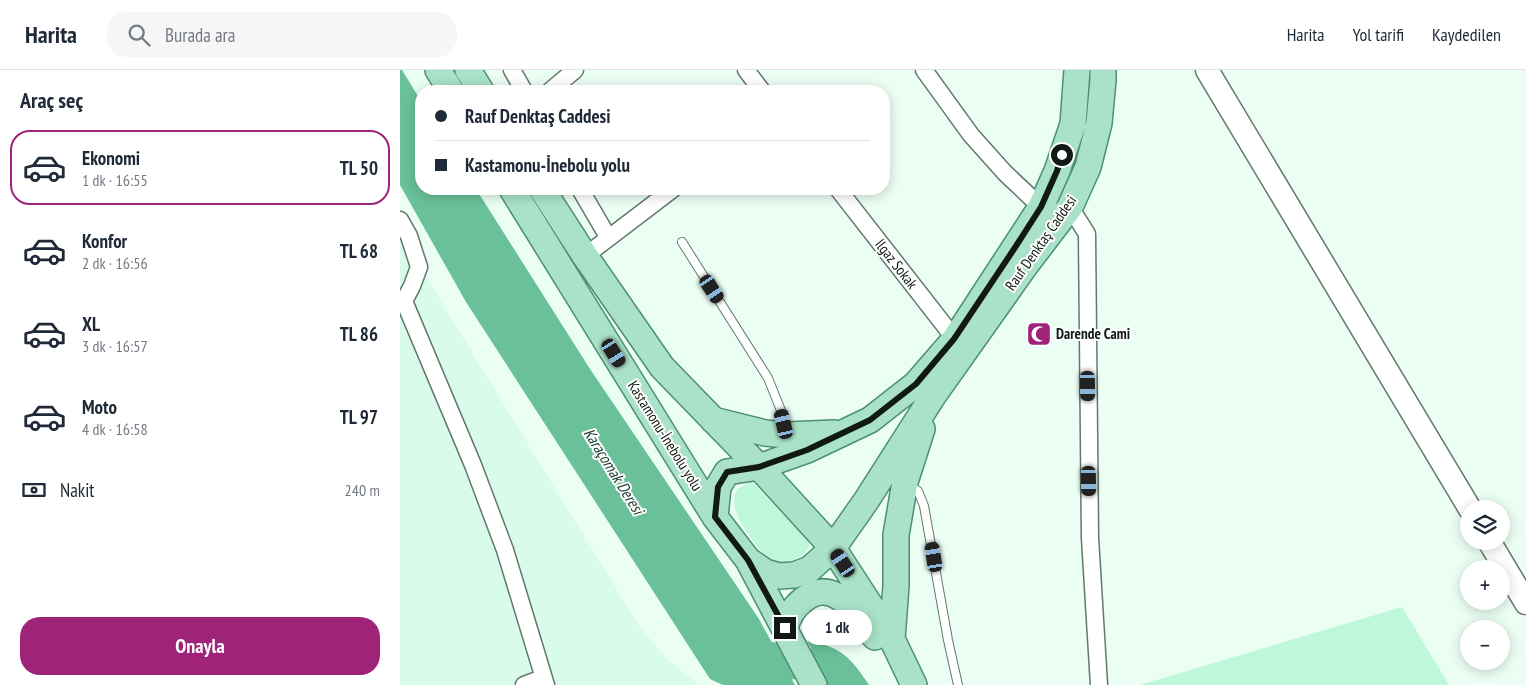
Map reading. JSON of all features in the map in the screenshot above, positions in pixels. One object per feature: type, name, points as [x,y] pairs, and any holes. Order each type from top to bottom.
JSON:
[{"type":"main road","points":[[438,70],[447,85]]},
{"type":"main road","points":[[468,70],[478,85]]},
{"type":"main road","name":"Rauf Denktaş Caddesi","points":[[715,517],[718,487],[727,472],[759,467],[807,450],[870,420],[916,384],[954,339],[1041,207],[1057,171],[1073,124],[1076,70]]},
{"type":"main road","name":"Rauf Denktaş Caddesi","points":[[933,396],[1025,266],[1070,207],[1088,167],[1099,123],[1103,80],[1102,70]]},
{"type":"main road","name":"Kastamonu-İnebolu yolu","points":[[516,195],[715,517],[748,560],[814,685]]},
{"type":"main road","points":[[546,195],[585,256],[662,367],[759,467],[833,548],[892,639],[914,685]]},
{"type":"main road","points":[[892,639],[896,586],[896,536],[905,482],[933,396]]},
{"type":"main road","points":[[748,560],[765,572],[779,576],[794,575],[810,569],[833,548],[866,501],[933,396]]},
{"type":"main road","points":[[712,419],[765,433],[787,435],[844,432]]},
{"type":"main road","points":[[785,628],[796,606],[808,597],[823,592],[834,594],[846,601],[869,629],[908,685]]},
{"type":"street","points":[[512,70],[521,85]]},
{"type":"street","points":[[557,85],[575,70]]},
{"type":"street","points":[[746,70],[757,85]]},
{"type":"street","points":[[924,70],[971,135],[1005,173],[1041,207]]},
{"type":"street","points":[[1207,70],[1465,500]]},
{"type":"street","points":[[584,195],[608,237]]},
{"type":"street","points":[[585,256],[665,195]]},
{"type":"street","name":"Ilgaz Sokak","points":[[843,195],[954,339]]},
{"type":"street","points":[[1070,207],[1087,234],[1090,538],[1099,685]]},
{"type":"street","points":[[400,220],[410,236],[419,266],[412,286],[402,302],[473,465],[506,550],[544,681],[524,685]]},
{"type":"street","points":[[1494,550],[1526,603]]},
{"type":"lane","points":[[682,242],[768,378],[782,413],[787,435]]},
{"type":"lane","points":[[905,482],[918,491],[924,506],[958,685]]},
{"type":"shaded area","points":[[400,234],[639,626],[667,659],[699,685],[400,685]]},
{"type":"shaded area","points":[[752,482],[807,540],[808,550],[800,557],[783,563],[772,562],[767,559],[743,526],[738,516],[734,497],[738,489]]},
{"type":"shaded area","points":[[1402,607],[1449,685],[1140,685]]},
{"type":"water","points":[[400,70],[402,70],[415,91],[415,195],[480,195],[590,369],[759,619],[795,685],[723,685],[710,679],[466,302],[400,185]]},
{"type":"water","points":[[807,641],[829,646],[837,650],[857,667],[869,685],[833,685]]},
{"type":"waterway","name":"Karaçomak Deresi","points":[[740,647],[776,660],[822,668],[829,671],[843,685]]},
{"type":"place","name":"Darende Cami","points":[[1039,334]]},
{"type":"route","points":[[785,628],[748,560],[715,517],[718,487],[727,472],[759,467],[807,450],[870,420],[916,384],[954,339],[1041,207],[1062,155]]}]
